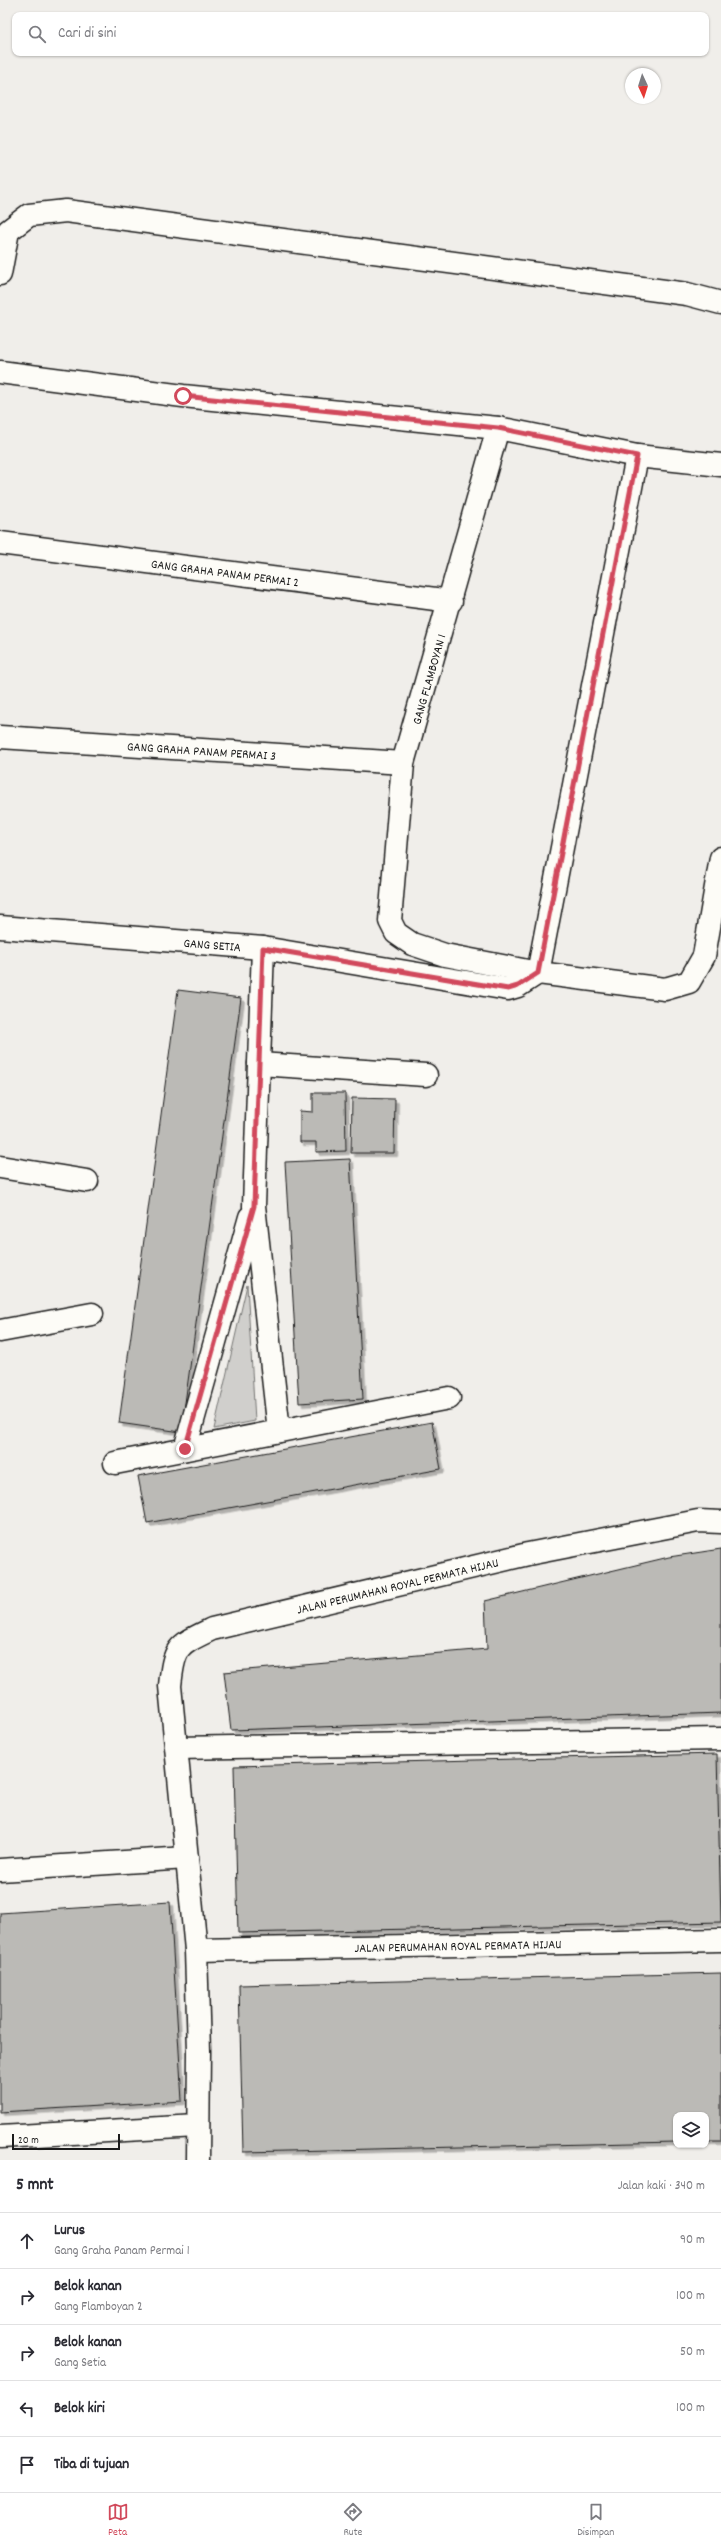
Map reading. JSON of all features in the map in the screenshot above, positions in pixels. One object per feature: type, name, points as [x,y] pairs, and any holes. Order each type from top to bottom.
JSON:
[{"type":"street","points":[[0,274],[8,231],[29,215],[66,211],[679,293],[721,303]]},
{"type":"street","points":[[0,372],[183,396],[498,428],[637,456],[721,465]]},
{"type":"street","name":"GANG FLAMBOYAN 1","points":[[498,428],[451,601],[403,763],[390,921],[396,933],[412,944],[445,955],[538,973]]},
{"type":"street","points":[[637,456],[538,973],[665,989],[689,982],[704,956],[721,858]]},
{"type":"street","name":"GANG GRAHA PANAM PERMAI 2","points":[[0,543],[451,601]]},
{"type":"street","name":"GANG GRAHA PANAM PERMAI 3","points":[[0,737],[403,763]]},
{"type":"street","name":"GANG SETIA","points":[[0,927],[263,948],[508,989],[518,986],[538,973]]},
{"type":"street","points":[[263,948],[254,1206],[279,1431]]},
{"type":"street","points":[[259,1064],[426,1075]]},
{"type":"street","points":[[0,1167],[87,1181]]},
{"type":"street","points":[[185,1449],[254,1206]]},
{"type":"street","points":[[0,1331],[92,1314]]},
{"type":"street","points":[[115,1463],[449,1398]]},
{"type":"street","name":"JALAN PERUMAHAN ROYAL PERMATA HIJAU","points":[[198,2160],[197,2126],[199,2051],[196,1950],[170,1686],[172,1663],[176,1650],[188,1640],[212,1629],[528,1554],[698,1521],[721,1522]]},
{"type":"street","points":[[177,1748],[721,1739]]},
{"type":"street","points":[[0,1870],[187,1858]]},
{"type":"street","name":"JALAN PERUMAHAN ROYAL PERMATA HIJAU","points":[[196,1950],[721,1940]]},
{"type":"street","points":[[0,2138],[197,2126]]},
{"type":"shaded area","points":[[247,1285],[255,1421],[214,1429]]},
{"type":"building","points":[[178,990],[241,998],[181,1432],[119,1423]]},
{"type":"building","points":[[313,1093],[345,1093],[346,1151],[316,1152],[316,1142],[300,1142],[300,1111],[313,1112]]},
{"type":"building","points":[[352,1098],[395,1099],[394,1153],[351,1153]]},
{"type":"building","points":[[350,1159],[363,1399],[299,1403],[285,1162]]},
{"type":"building","points":[[432,1422],[441,1469],[147,1523],[138,1476]]},
{"type":"building","points":[[721,1549],[721,1713],[231,1730],[224,1672],[487,1649],[485,1601],[669,1557]]},
{"type":"building","points":[[717,1754],[721,1922],[238,1933],[234,1766]]},
{"type":"building","points":[[170,1902],[182,2101],[0,2112],[0,1913]]},
{"type":"building","points":[[721,1973],[721,2141],[709,2141],[709,2112],[673,2112],[673,2142],[243,2152],[239,1985]]},
{"type":"route","points":[[183,396],[498,428],[637,456],[538,973],[518,986],[508,989],[263,948],[254,1206],[185,1449]]}]
